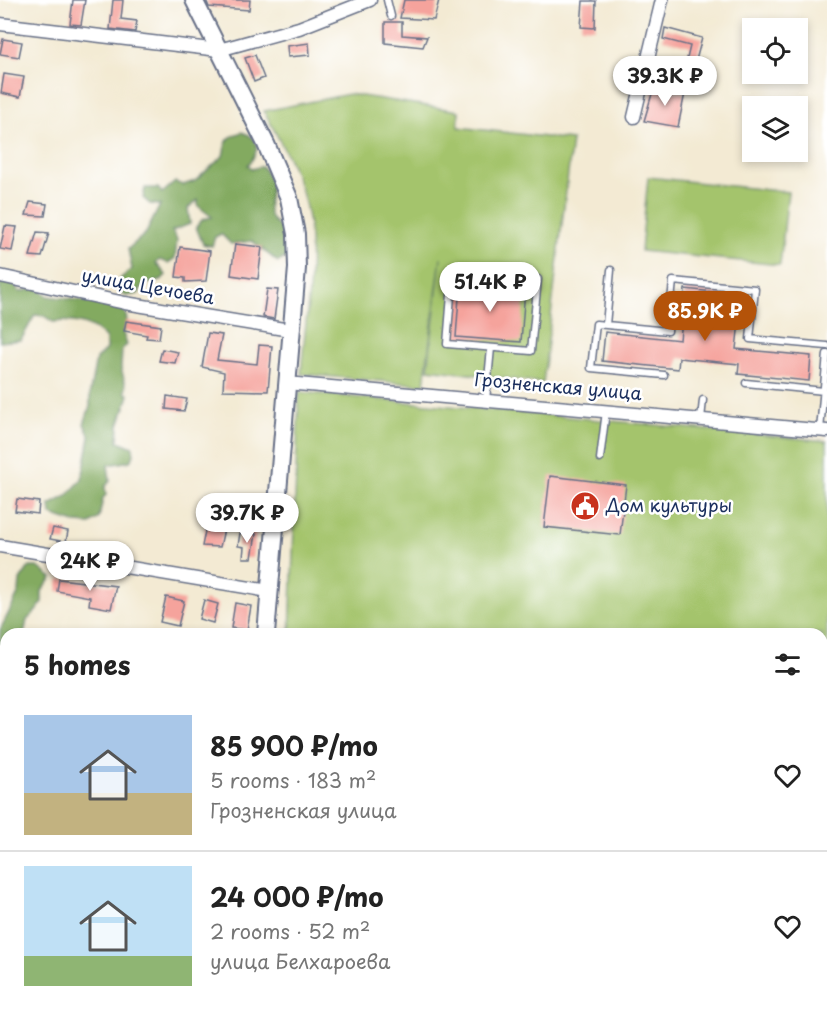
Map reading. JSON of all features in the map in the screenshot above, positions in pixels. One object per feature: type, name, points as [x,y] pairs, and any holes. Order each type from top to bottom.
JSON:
[{"type":"street","points":[[194,0],[266,144],[290,198],[296,234],[297,268],[266,628]]},
{"type":"street","points":[[634,117],[662,0]]},
{"type":"street","points":[[0,24],[219,50],[299,28],[366,1]]},
{"type":"street","name":"улица Цечоева","points":[[0,276],[125,303],[290,330]]},
{"type":"street","name":"Грозненская улица","points":[[286,382],[823,431]]},
{"type":"street","points":[[0,546],[269,591]]},
{"type":"lane","points":[[387,0],[391,16]]},
{"type":"lane","points":[[606,325],[611,270]]},
{"type":"lane","points":[[453,271],[538,279],[531,351],[491,348],[447,344],[453,271]]},
{"type":"lane","points":[[664,375],[591,368],[596,324],[668,331],[673,281],[755,289],[750,339],[827,346]]},
{"type":"lane","points":[[486,400],[491,348]]},
{"type":"lane","points":[[823,431],[827,354]]},
{"type":"lane","points":[[746,383],[824,391]]},
{"type":"lane","points":[[701,420],[703,400]]},
{"type":"lane","points":[[600,459],[606,410]]},
{"type":"green space","points":[[349,94],[459,111],[458,127],[572,140],[543,383],[428,369],[441,257],[424,385],[301,374],[310,284],[308,216],[295,173],[264,111]]},
{"type":"green space","points":[[242,132],[253,138],[257,146],[255,155],[248,165],[252,169],[262,166],[267,173],[270,185],[269,211],[273,221],[286,237],[289,256],[278,262],[252,241],[231,244],[221,234],[215,237],[212,246],[203,244],[196,227],[203,219],[212,217],[198,206],[198,200],[188,208],[190,224],[172,231],[177,240],[175,258],[168,263],[160,260],[156,263],[166,275],[160,281],[144,284],[138,294],[126,296],[116,289],[121,278],[132,269],[128,249],[146,233],[160,205],[150,204],[143,198],[145,188],[158,188],[162,193],[175,182],[183,185],[195,181],[223,156],[226,143],[230,138]]},
{"type":"green space","points":[[648,177],[788,192],[780,265],[641,251]]},
{"type":"green space","points":[[0,281],[15,284],[19,292],[36,288],[48,296],[113,305],[123,308],[125,312],[127,320],[123,333],[127,345],[122,349],[121,368],[126,386],[125,392],[129,395],[119,425],[118,441],[133,447],[134,455],[130,461],[108,465],[110,481],[105,487],[106,495],[103,498],[99,518],[90,524],[75,523],[51,515],[50,505],[67,496],[82,479],[90,437],[84,424],[90,406],[90,391],[96,359],[106,349],[106,339],[89,326],[68,321],[53,322],[44,316],[35,315],[21,340],[0,342]]},
{"type":"green space","points":[[299,392],[827,441],[827,628],[290,628]]},
{"type":"green space","points":[[29,567],[38,567],[52,578],[42,591],[42,602],[27,620],[25,628],[1,628],[19,592],[20,580]]},
{"type":"building","points":[[73,0],[85,0],[81,25],[70,24]]},
{"type":"building","points":[[113,0],[123,0],[121,19],[137,21],[135,32],[110,29]]},
{"type":"building","points":[[206,0],[250,0],[249,10],[209,7]]},
{"type":"building","points":[[404,0],[439,0],[434,20],[400,18]]},
{"type":"building","points":[[583,1],[596,1],[595,28],[581,27]]},
{"type":"building","points":[[385,22],[402,22],[402,35],[427,37],[423,47],[385,43]]},
{"type":"building","points":[[665,28],[702,38],[691,79],[654,70],[656,60],[685,67],[690,46],[663,39]]},
{"type":"building","points":[[3,39],[22,42],[19,57],[0,54]]},
{"type":"building","points":[[309,43],[310,55],[288,57],[287,46]]},
{"type":"building","points":[[255,55],[264,78],[254,82],[245,58]]},
{"type":"building","points":[[4,74],[24,77],[20,97],[1,93]]},
{"type":"building","points":[[654,87],[685,93],[678,127],[644,121]]},
{"type":"building","points":[[30,202],[47,204],[45,216],[26,215]]},
{"type":"building","points":[[5,226],[17,227],[12,251],[0,249]]},
{"type":"building","points":[[37,232],[49,233],[42,257],[30,256]]},
{"type":"building","points":[[235,244],[262,247],[258,279],[231,275]]},
{"type":"building","points":[[180,247],[210,251],[206,281],[185,282],[185,278],[176,277]]},
{"type":"building","points":[[460,284],[525,289],[521,342],[456,337]]},
{"type":"building","points":[[267,289],[278,290],[274,319],[263,317]]},
{"type":"building","points":[[685,289],[742,295],[736,349],[811,356],[809,381],[738,374],[739,364],[679,358],[678,369],[602,361],[605,332],[680,340]]},
{"type":"building","points":[[126,321],[161,326],[159,339],[146,338],[147,335],[124,331]]},
{"type":"building","points":[[208,333],[222,335],[217,360],[257,364],[259,345],[272,346],[268,391],[223,390],[224,372],[202,367]]},
{"type":"building","points":[[162,349],[178,352],[175,363],[159,361]]},
{"type":"building","points":[[167,396],[187,399],[184,411],[166,409]]},
{"type":"building","name":"Дом культуры","points":[[550,476],[626,485],[620,535],[544,527]]},
{"type":"building","points":[[17,499],[39,502],[38,514],[15,511]]},
{"type":"building","points":[[206,526],[224,529],[220,547],[202,546]]},
{"type":"building","points":[[53,528],[68,531],[66,542],[50,539]]},
{"type":"building","points":[[240,533],[256,534],[252,558],[243,558],[244,547],[238,546]]},
{"type":"building","points":[[59,579],[116,586],[111,609],[89,605],[90,597],[57,591]]},
{"type":"building","points":[[166,597],[184,601],[178,626],[160,622]]},
{"type":"building","points":[[204,600],[218,604],[213,623],[199,619]]},
{"type":"building","points":[[235,603],[251,606],[247,628],[231,628]]},
{"type":"place","name":"Дом культуры","points":[[585,506]]}]
